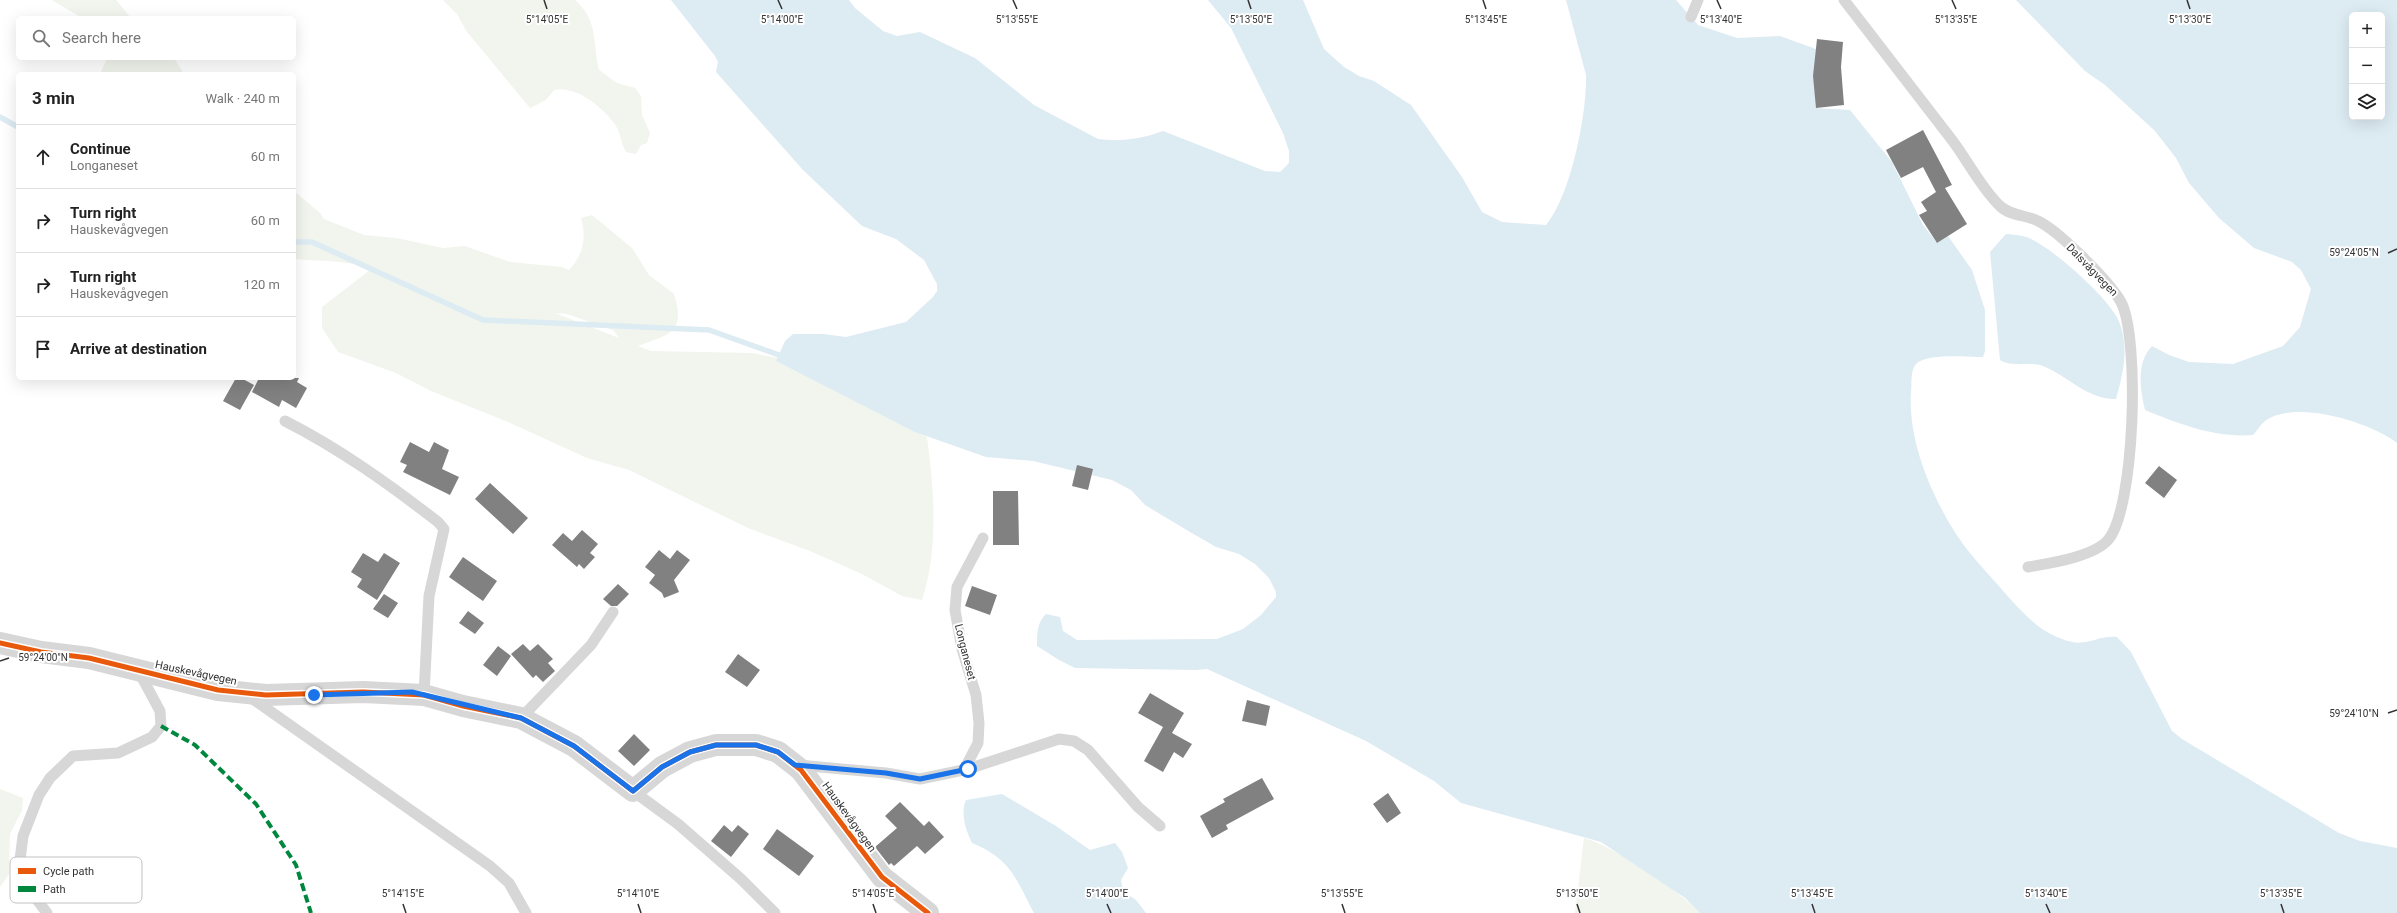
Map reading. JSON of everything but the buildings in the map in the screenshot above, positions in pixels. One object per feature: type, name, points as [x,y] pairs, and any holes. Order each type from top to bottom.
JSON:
[{"type":"street","name":"Hauskevågvegen","points":[[0,643],[41,652],[89,658],[218,690],[266,695],[412,692],[463,706],[521,718],[574,746],[633,791],[662,767],[683,756],[716,745],[756,745],[778,752],[795,765],[831,808],[858,848],[882,877],[928,913]]},
{"type":"lane","points":[[1691,17],[1698,0]]},
{"type":"lane","name":"Dalsvågvegen","points":[[1844,0],[2002,208],[2047,226],[2092,267],[2115,292],[2127,315],[2130,332],[2132,435],[2117,528],[2107,541],[2099,547],[2067,559],[2028,567]]},
{"type":"lane","points":[[285,421],[327,443],[367,469],[438,522],[444,529],[429,596],[424,695]]},
{"type":"lane","name":"Longaneset","points":[[964,770],[978,743],[979,723],[976,695],[962,649],[955,610],[957,587],[982,538]]},
{"type":"lane","points":[[521,718],[591,645],[613,612]]},
{"type":"lane","name":"Hauskevågvegen","points":[[20,857],[23,836],[39,795],[50,778],[73,756],[118,753],[152,738],[161,726],[160,711],[137,669]]},
{"type":"lane","points":[[243,692],[490,866],[509,883],[521,910]]},
{"type":"lane","points":[[795,765],[878,772],[920,779],[964,770],[1059,739],[1074,741],[1088,750],[1138,807],[1160,826]]},
{"type":"lane","name":"Hauskevågvegen","points":[[633,791],[678,824],[740,879],[775,913]]},
{"type":"lane","name":"Hauskevågvegen","points":[[39,903],[47,913]]},
{"type":"shaded area","points":[[52,0],[116,0],[129,16],[79,16]]},
{"type":"shaded area","points":[[443,0],[575,0],[583,8],[591,24],[599,70],[617,83],[635,88],[641,96],[642,115],[650,133],[647,143],[641,145],[636,154],[626,152],[618,129],[611,119],[589,99],[571,91],[562,89],[554,90],[546,100],[530,108],[467,32],[457,14]]},
{"type":"shaded area","points":[[671,0],[849,0],[855,8],[883,31],[897,36],[920,32],[975,58],[1034,105],[1098,139],[1131,139],[1163,131],[1265,171],[1280,172],[1289,163],[1289,151],[1283,133],[1231,28],[1208,0],[1303,0],[1324,49],[1344,67],[1359,76],[1374,81],[1411,105],[1462,177],[1482,212],[1502,222],[1546,225],[1555,212],[1570,175],[1584,111],[1586,91],[1586,75],[1566,0],[1676,0],[1698,25],[1737,38],[1780,36],[1816,49],[1817,108],[1850,110],[1892,162],[1923,225],[1937,243],[1948,236],[1972,270],[1985,310],[1985,351],[1983,357],[1959,356],[1930,358],[1917,363],[1913,369],[1912,376],[1911,409],[1916,444],[1927,478],[1943,511],[1957,535],[1976,560],[2017,606],[2045,631],[2062,639],[2078,643],[2109,637],[2117,637],[2131,652],[2172,731],[2182,739],[2339,833],[2360,841],[2397,848],[2397,913],[1700,913],[1685,898],[1601,842],[1461,803],[1434,781],[1366,741],[1207,669],[1075,668],[1059,660],[1037,646],[1039,624],[1046,614],[1060,617],[1063,631],[1077,640],[1217,639],[1243,629],[1261,615],[1276,597],[1276,592],[1269,578],[1255,564],[1239,554],[1216,547],[1190,532],[1145,505],[1131,490],[1112,480],[1033,461],[986,457],[915,432],[776,361],[785,341],[793,334],[823,334],[846,337],[906,322],[933,297],[937,291],[937,284],[924,260],[896,239],[862,226],[803,170],[716,72],[718,62],[715,56]]},
{"type":"shaded area","points":[[2016,0],[2397,0],[2397,443],[2385,435],[2351,421],[2313,413],[2294,412],[2278,415],[2265,421],[2253,435],[2239,435],[2198,429],[2145,410],[2141,385],[2141,368],[2143,360],[2152,346],[2169,355],[2189,362],[2233,364],[2283,346],[2300,327],[2311,289],[2301,270],[2292,262],[2254,248],[2219,218],[2189,183],[2176,158],[2155,131],[2105,85],[2085,71]]},
{"type":"shaded area","points":[[106,60],[175,60],[183,72],[101,72]]},
{"type":"shaded area","points":[[296,193],[320,213],[324,219],[364,235],[396,238],[443,248],[465,246],[510,262],[562,267],[569,270],[578,259],[584,239],[581,218],[592,215],[632,248],[649,275],[674,294],[678,318],[676,326],[665,336],[638,346],[651,351],[752,353],[778,358],[776,361],[927,437],[932,478],[934,519],[931,560],[922,600],[902,596],[862,574],[810,551],[748,528],[629,470],[587,458],[508,422],[431,391],[396,373],[338,352],[322,328],[322,307],[370,270],[355,264],[296,259]],"holes":[[[555,313],[567,314],[613,330],[619,338]]]},
{"type":"shaded area","points":[[2006,234],[2030,238],[2055,254],[2095,290],[2115,314],[2123,333],[2125,352],[2123,371],[2116,399],[2096,396],[2087,392],[2043,366],[2032,364],[2010,364],[2000,360],[1990,252]]},
{"type":"shaded area","points":[[0,789],[23,798],[22,810],[10,834],[9,874],[0,887]]},
{"type":"shaded area","points":[[1002,794],[1056,826],[1090,850],[1115,843],[1122,852],[1128,868],[1121,880],[1123,891],[1136,900],[1146,913],[1034,913],[1011,871],[996,856],[972,843],[966,827],[964,805],[966,800]]},
{"type":"shaded area","points":[[1584,838],[1612,850],[1628,859],[1676,892],[1700,913],[1575,913]]},
{"type":"waterway","points":[[0,117],[16,126]]},
{"type":"waterway","points":[[296,242],[312,242],[483,320],[709,330],[779,355]]},
{"type":"marked path","points":[[161,726],[195,745],[256,804],[296,865],[311,913]]},
{"type":"cycle path","points":[[0,643],[41,652],[89,658],[218,690],[266,695],[363,692],[424,695],[463,706],[521,718],[574,746],[633,791],[662,767],[690,752],[716,745],[756,745],[778,752],[801,770],[882,877],[928,913]]},
{"type":"route","points":[[314,695],[363,692],[412,692],[463,706],[521,718],[574,746],[633,791],[662,767],[690,752],[716,745],[756,745],[778,752],[795,765],[886,773],[920,779],[968,769]]}]
